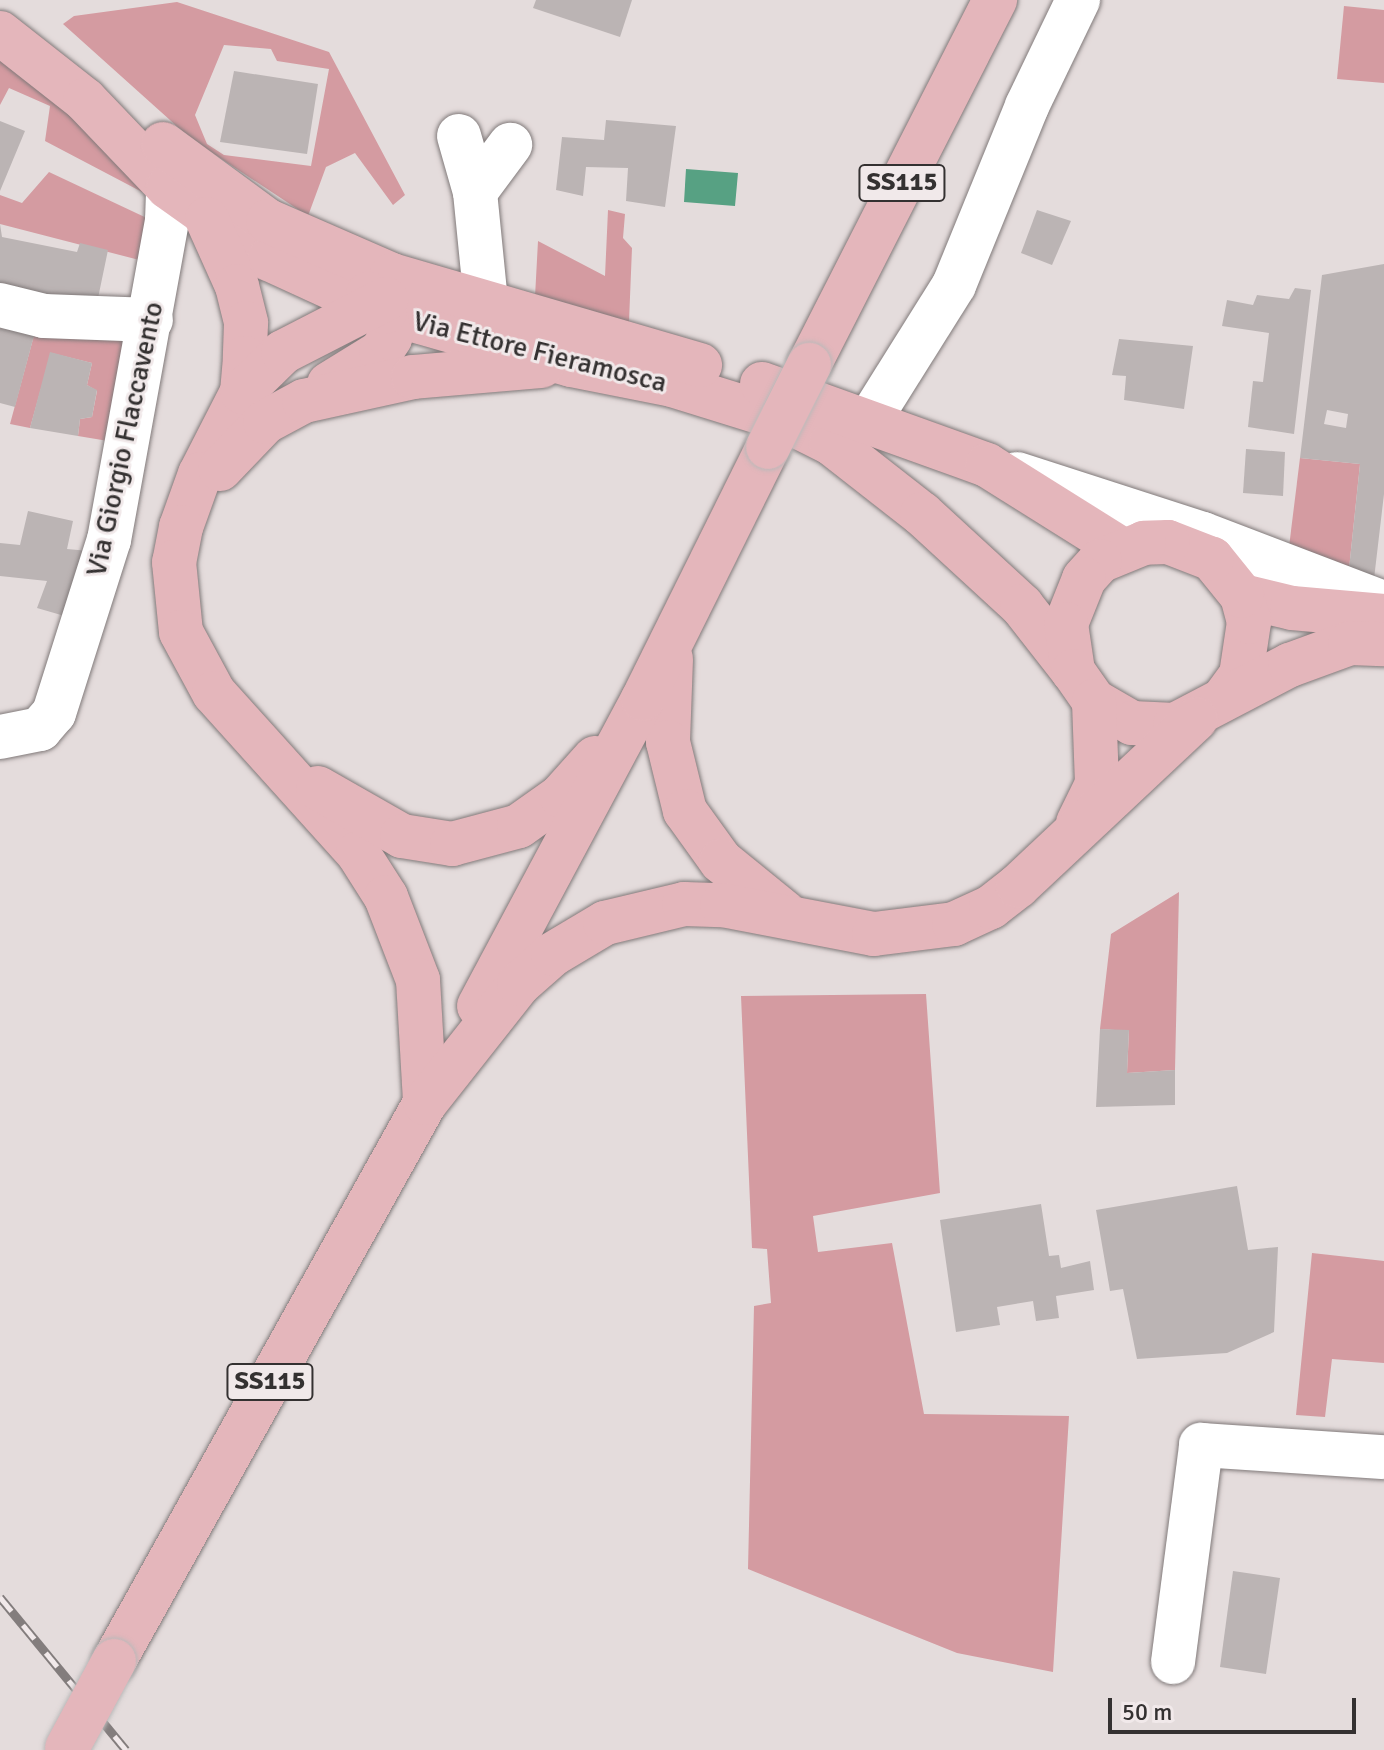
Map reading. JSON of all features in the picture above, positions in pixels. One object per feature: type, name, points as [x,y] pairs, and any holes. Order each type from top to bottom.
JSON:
[{"type":"main road","name":"SS115","points":[[674,637],[995,0]]},
{"type":"main road","name":"Via Ettore Fieramosca","points":[[0,12],[193,195],[282,227],[392,275],[870,419],[987,465],[1121,549]]},
{"type":"main road","name":"Via Ettore Fieramosca","points":[[0,33],[85,100],[269,259],[376,305],[571,365],[672,385],[785,420],[831,443],[922,514],[1022,606],[1084,686]]},
{"type":"main road","points":[[193,195],[237,286],[246,323],[242,392]]},
{"type":"main road","points":[[429,1098],[418,980],[386,897],[358,853],[214,693],[181,632],[174,562],[181,527],[200,474],[242,392],[283,352],[376,305],[401,297],[525,337],[619,341]]},
{"type":"main road","points":[[181,527],[239,445],[265,422],[381,352],[390,338],[376,305]]},
{"type":"main road","points":[[304,401],[413,377],[571,365]]},
{"type":"main road","points":[[429,1098],[519,984],[553,954],[605,923],[684,904],[722,905],[800,923],[874,934],[954,924],[1009,893],[1076,828],[1210,708],[1241,675],[1249,649],[1242,596],[1212,559],[1191,548],[1144,543],[1121,549],[1100,561],[1072,600],[1066,636],[1084,686],[1097,784],[1076,828]]},
{"type":"main road","points":[[1242,596],[1292,608],[1384,616]]},
{"type":"main road","points":[[429,1098],[674,637]]},
{"type":"main road","points":[[674,637],[668,742],[685,811],[700,839],[750,890],[800,923]]},
{"type":"main road","points":[[1084,686],[1132,723],[1153,726],[1210,708],[1350,643],[1384,644]]},
{"type":"main road","points":[[273,757],[357,814],[402,836],[452,844],[519,826],[561,796],[643,699]]},
{"type":"main road","name":"SS115","points":[[67,1749],[429,1098]]},
{"type":"street","points":[[870,419],[954,285],[1027,106],[1078,0]]},
{"type":"street","points":[[459,136],[475,192],[486,302]]},
{"type":"street","points":[[475,192],[510,145]]},
{"type":"street","name":"Via Giorgio Flaccavento","points":[[20,733],[54,713],[109,540],[151,320],[193,195]]},
{"type":"street","points":[[0,305],[44,316],[151,320]]},
{"type":"street","points":[[987,465],[1203,534],[1384,603]]},
{"type":"street","points":[[1173,1662],[1201,1445],[1384,1457]]},
{"type":"shaded area","points":[[177,2],[329,52],[405,195],[393,205],[355,153],[326,167],[308,216],[190,138],[63,24],[74,16]],"holes":[[[224,45],[271,49],[277,61],[329,69],[311,166],[224,155],[207,144],[195,115]]]},
{"type":"shaded area","points":[[1344,6],[1384,10],[1384,83],[1337,79]]},
{"type":"shaded area","points":[[0,54],[78,121],[144,193],[45,141],[50,106],[9,88],[0,105]]},
{"type":"shaded area","points":[[686,169],[738,173],[735,206],[684,202]]},
{"type":"shaded area","points":[[49,172],[151,220],[147,262],[0,224],[0,195],[22,203]]},
{"type":"shaded area","points":[[608,210],[625,214],[623,238],[632,248],[629,322],[535,297],[538,241],[605,276]]},
{"type":"shaded area","points":[[36,328],[133,331],[114,442],[78,436],[80,419],[92,417],[97,391],[87,385],[92,363],[51,353],[30,428],[10,424]]},
{"type":"shaded area","points":[[1300,458],[1360,464],[1349,569],[1289,547]]},
{"type":"shaded area","points":[[1179,892],[1175,1070],[1127,1073],[1129,1031],[1100,1029],[1111,934]]},
{"type":"shaded area","points":[[926,994],[940,1193],[813,1216],[818,1252],[892,1243],[924,1414],[1069,1416],[1053,1672],[957,1653],[748,1569],[754,1306],[771,1303],[767,1249],[752,1248],[741,996]]},
{"type":"shaded area","points":[[1312,1253],[1384,1261],[1384,1363],[1332,1359],[1325,1417],[1296,1415]]},
{"type":"building","points":[[536,0],[632,0],[620,37],[533,8]]},
{"type":"building","points":[[234,71],[318,84],[307,154],[220,142]]},
{"type":"building","points":[[606,120],[676,126],[665,207],[626,201],[628,168],[586,167],[583,196],[556,190],[562,137],[604,140]]},
{"type":"building","points":[[0,121],[25,131],[0,191]]},
{"type":"building","points":[[1037,210],[1071,221],[1052,265],[1021,253]]},
{"type":"building","points":[[0,224],[2,237],[77,252],[80,243],[108,250],[97,303],[0,287]]},
{"type":"building","points":[[1384,264],[1384,494],[1374,579],[1349,569],[1360,464],[1300,458],[1322,275]],"holes":[[[1327,410],[1348,414],[1346,428],[1324,424]]]},
{"type":"building","points":[[1295,288],[1311,290],[1294,434],[1248,427],[1253,381],[1263,382],[1269,333],[1222,326],[1227,300],[1253,305],[1257,295],[1289,299]]},
{"type":"building","points":[[0,319],[36,328],[15,407],[0,403]]},
{"type":"building","points":[[1119,339],[1193,346],[1184,409],[1124,400],[1126,376],[1112,375]]},
{"type":"building","points":[[50,352],[92,363],[87,385],[97,390],[92,417],[80,419],[78,436],[30,428]]},
{"type":"building","points":[[1246,449],[1285,452],[1283,496],[1243,493]]},
{"type":"building","points":[[28,511],[73,521],[67,549],[89,551],[68,617],[37,608],[47,581],[0,576],[0,543],[20,545]]},
{"type":"building","points":[[1100,1029],[1129,1030],[1127,1073],[1175,1070],[1175,1105],[1096,1107]]},
{"type":"building","points":[[1237,1186],[1248,1250],[1278,1247],[1274,1332],[1227,1353],[1137,1359],[1123,1289],[1110,1291],[1096,1210]]},
{"type":"building","points":[[1041,1204],[1049,1256],[1059,1255],[1061,1268],[1090,1261],[1094,1290],[1056,1296],[1059,1318],[1036,1321],[1033,1301],[997,1307],[1000,1325],[956,1332],[940,1220]]},
{"type":"building","points":[[1233,1571],[1280,1578],[1266,1674],[1220,1667]]},
{"type":"railway","points":[[0,1597],[126,1750]]}]
